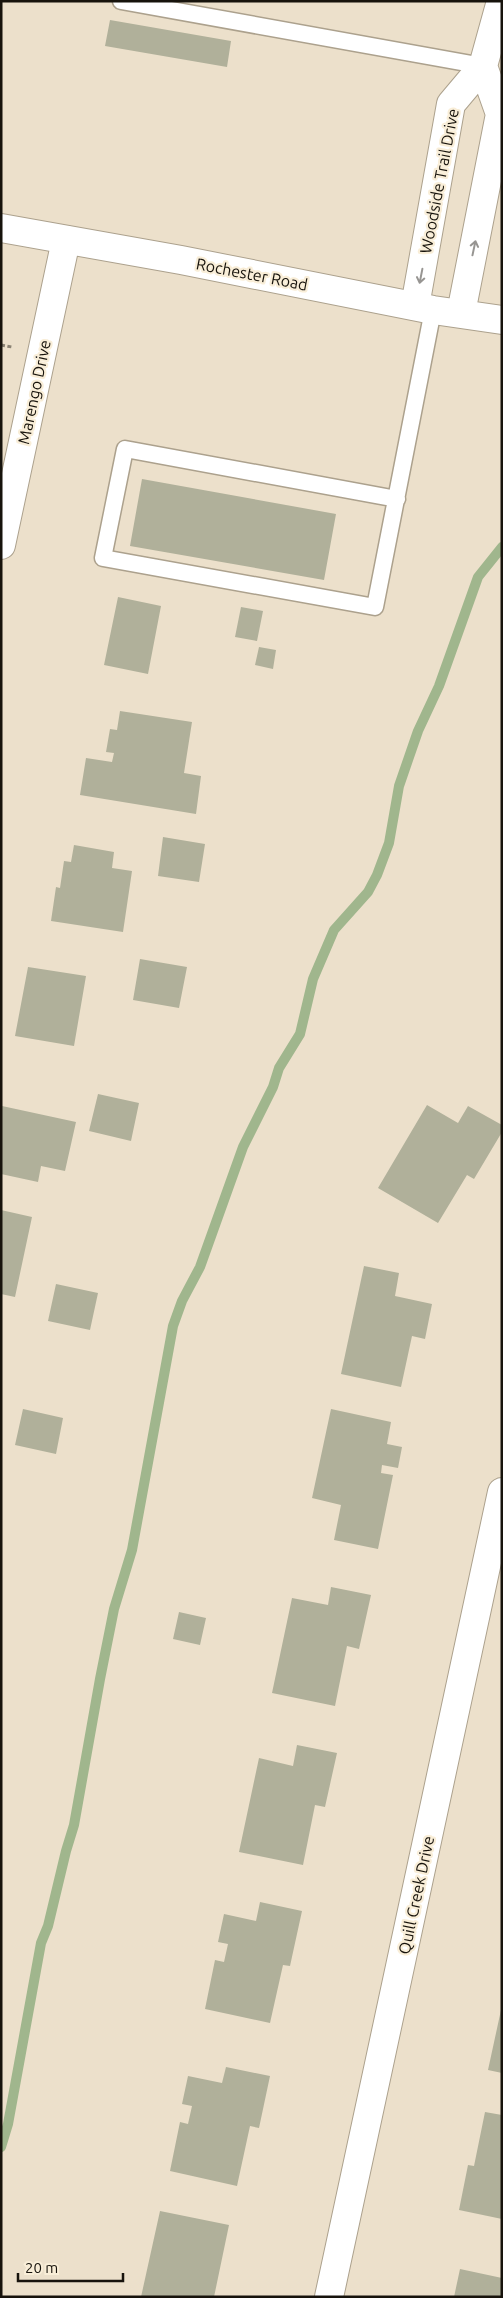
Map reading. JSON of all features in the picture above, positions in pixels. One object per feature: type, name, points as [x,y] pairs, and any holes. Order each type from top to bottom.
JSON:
[{"type":"street","name":"Woodside Trail Drive","points":[[424,308],[451,104],[483,66],[501,1]]},
{"type":"street","points":[[461,313],[500,114],[483,66]]},
{"type":"street","name":"Rochester Road","points":[[1,228],[182,260],[424,308],[502,320]]},
{"type":"street","name":"Marengo Drive","points":[[1,545],[7,492],[66,240]]},
{"type":"street","name":"Quill Creek Drive","points":[[330,2297],[502,1492]]},
{"type":"lane","points":[[121,1],[483,66]]},
{"type":"lane","points":[[397,499],[125,449],[103,558],[376,607],[397,499],[424,308]]},
{"type":"path","points":[[1,345],[14,348]]},
{"type":"building","points":[[110,20],[231,41],[227,67],[105,46]]},
{"type":"building","points":[[142,479],[336,514],[324,580],[130,546]]},
{"type":"building","points":[[118,597],[161,606],[148,674],[104,665]]},
{"type":"building","points":[[241,607],[263,611],[257,641],[235,637]]},
{"type":"building","points":[[259,647],[276,650],[273,669],[255,665]]},
{"type":"building","points":[[120,711],[192,722],[184,773],[201,776],[196,814],[80,795],[86,758],[112,762],[114,753],[106,752],[110,729],[117,730]]},
{"type":"building","points":[[163,837],[205,844],[199,882],[158,876]]},
{"type":"building","points":[[74,845],[114,852],[112,868],[132,871],[123,932],[51,921],[56,887],[60,888],[64,861],[71,862]]},
{"type":"building","points":[[140,959],[187,967],[179,1008],[133,1000]]},
{"type":"building","points":[[28,967],[86,976],[74,1046],[15,1036]]},
{"type":"building","points":[[98,1094],[139,1103],[131,1141],[89,1131]]},
{"type":"building","points":[[427,1105],[458,1123],[468,1106],[502,1125],[502,1132],[474,1179],[467,1175],[438,1223],[378,1188]]},
{"type":"building","points":[[2,1106],[76,1122],[65,1171],[41,1166],[38,1182],[1,1174]]},
{"type":"building","points":[[1,1210],[32,1217],[15,1297],[1,1294]]},
{"type":"building","points":[[364,1266],[399,1273],[395,1296],[432,1304],[425,1339],[412,1336],[401,1387],[341,1374]]},
{"type":"building","points":[[56,1284],[98,1293],[90,1330],[48,1321]]},
{"type":"building","points":[[23,1409],[63,1418],[56,1454],[15,1445]]},
{"type":"building","points":[[331,1409],[391,1422],[387,1444],[402,1447],[398,1468],[382,1465],[381,1473],[393,1475],[378,1549],[334,1540],[341,1505],[312,1498]]},
{"type":"building","points":[[331,1587],[371,1595],[359,1649],[347,1646],[335,1706],[272,1693],[292,1598],[328,1605]]},
{"type":"building","points":[[179,1612],[206,1618],[200,1645],[173,1639]]},
{"type":"building","points":[[297,1745],[337,1753],[325,1807],[315,1805],[303,1865],[239,1852],[259,1758],[293,1766]]},
{"type":"building","points":[[260,1902],[302,1911],[290,1966],[283,1965],[270,2023],[205,2009],[215,1960],[224,1962],[228,1944],[218,1942],[224,1914],[256,1921]]},
{"type":"building","points":[[502,2010],[502,2073],[488,2070]]},
{"type":"building","points":[[226,2067],[270,2076],[259,2128],[250,2126],[237,2186],[170,2171],[180,2122],[188,2124],[192,2106],[182,2104],[188,2076],[222,2083]]},
{"type":"building","points":[[485,2112],[502,2115],[502,2219],[459,2210],[468,2165],[474,2166]]},
{"type":"building","points":[[160,2211],[229,2225],[214,2297],[141,2297]]},
{"type":"building","points":[[460,2269],[502,2278],[502,2297],[454,2297]]},
{"type":"waterway","points":[[1,2147],[8,2124],[41,1943],[48,1926],[74,1825],[114,1609],[132,1550],[173,1326],[182,1301],[200,1267],[243,1147],[273,1087],[279,1068],[300,1034],[313,979],[334,930],[368,892],[377,875],[389,843],[399,786],[418,731],[439,686],[478,577],[502,547]]}]
